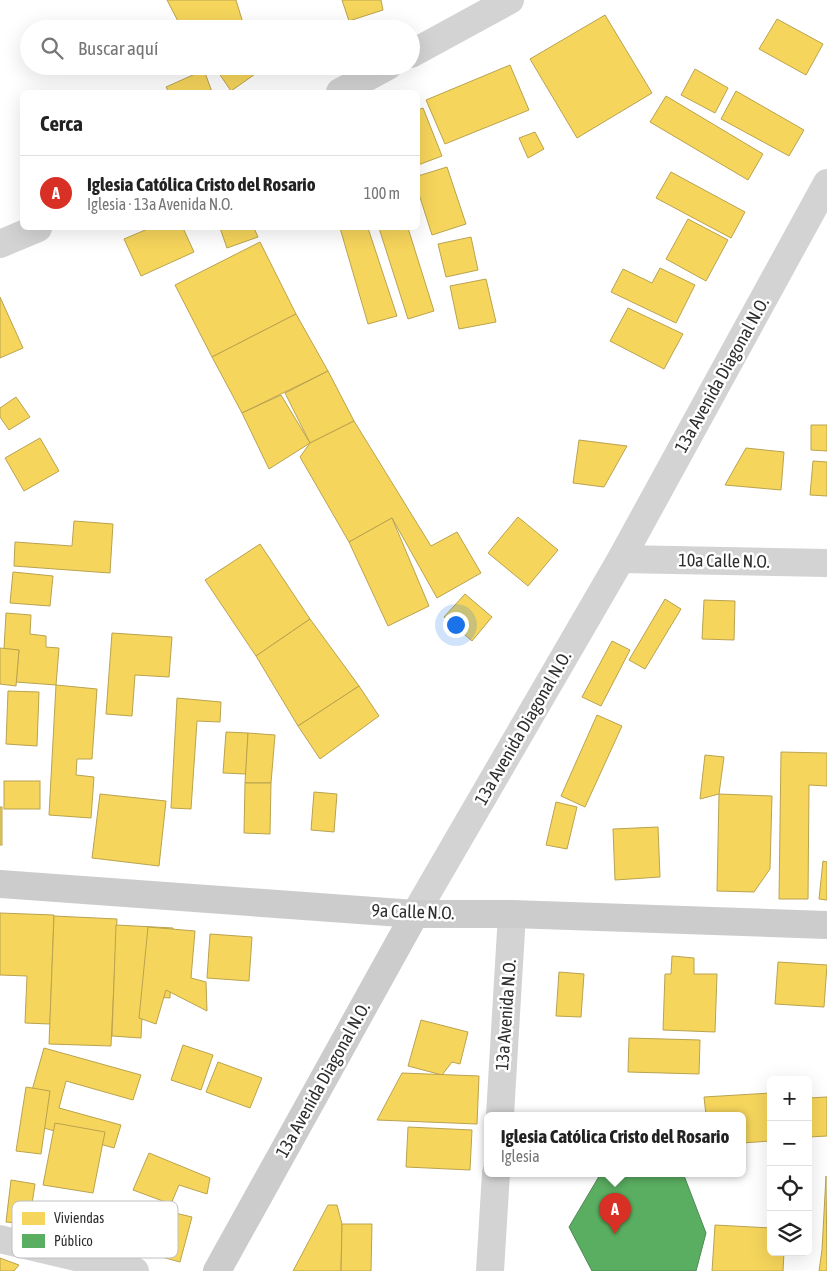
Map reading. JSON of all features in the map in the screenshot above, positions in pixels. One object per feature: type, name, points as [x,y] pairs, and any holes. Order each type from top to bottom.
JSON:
[{"type":"street","points":[[420,49],[510,0]]},
{"type":"street","points":[[344,90],[371,75]]},
{"type":"street","name":"13a Avenida Diagonal N.O.","points":[[218,1271],[415,914],[621,559],[827,184]]},
{"type":"street","points":[[0,244],[33,230]]},
{"type":"street","name":"10a Calle N.O.","points":[[621,559],[827,563]]},
{"type":"street","name":"9a Calle N.O.","points":[[0,884],[415,914],[512,914],[827,925]]},
{"type":"street","name":"13a Avenida N.O.","points":[[500,1112],[512,914]]},
{"type":"street","points":[[490,1271],[496,1177]]},
{"type":"street","points":[[80,1258],[135,1271]]},
{"type":"building: Viviendas","points":[[167,0],[236,0],[242,20],[177,20]]},
{"type":"building: Viviendas","points":[[342,0],[381,0],[383,10],[349,20]]},
{"type":"building: Viviendas","points":[[605,15],[652,93],[577,138],[530,59]]},
{"type":"building: Viviendas","points":[[777,19],[823,44],[806,75],[759,49]]},
{"type":"building: Viviendas","points":[[510,65],[529,110],[445,144],[426,100]]},
{"type":"building: Viviendas","points":[[695,69],[728,88],[715,113],[681,95]]},
{"type":"building: Viviendas","points":[[193,75],[206,75],[211,90],[168,90],[166,87]]},
{"type":"building: Viviendas","points":[[220,75],[254,75],[232,90],[230,90]]},
{"type":"building: Viviendas","points":[[736,91],[804,130],[789,156],[721,119]]},
{"type":"building: Viviendas","points":[[666,96],[763,154],[748,180],[650,122]]},
{"type":"building: Viviendas","points":[[423,108],[442,156],[420,164],[420,109]]},
{"type":"building: Viviendas","points":[[535,132],[544,149],[528,158],[519,138]]},
{"type":"building: Viviendas","points":[[447,167],[466,224],[432,235],[420,197],[420,175]]},
{"type":"building: Viviendas","points":[[671,172],[745,212],[731,238],[656,198]]},
{"type":"building: Viviendas","points":[[688,219],[728,240],[706,281],[666,259]]},
{"type":"building: Viviendas","points":[[145,230],[184,230],[194,252],[141,276],[124,239]]},
{"type":"building: Viviendas","points":[[221,230],[255,230],[258,237],[227,248]]},
{"type":"building: Viviendas","points":[[341,230],[369,230],[397,316],[368,324]]},
{"type":"building: Viviendas","points":[[380,230],[409,230],[434,311],[408,319]]},
{"type":"building: Viviendas","points":[[471,237],[478,270],[446,277],[438,244]]},
{"type":"building: Viviendas","points":[[260,242],[296,314],[212,357],[175,285]]},
{"type":"building: Viviendas","points":[[660,268],[695,285],[676,323],[611,292],[623,269],[652,283]]},
{"type":"building: Viviendas","points":[[486,279],[496,322],[459,329],[450,286]]},
{"type":"building: Viviendas","points":[[0,297],[23,348],[0,358]]},
{"type":"building: Viviendas","points":[[628,308],[683,334],[664,369],[610,341]]},
{"type":"building: Viviendas","points":[[296,314],[328,371],[242,413],[212,357]]},
{"type":"building: Viviendas","points":[[328,371],[354,421],[310,443],[285,393]]},
{"type":"building: Viviendas","points":[[281,395],[310,443],[269,469],[242,413]]},
{"type":"building: Viviendas","points":[[16,397],[30,417],[9,430],[0,417],[0,408]]},
{"type":"building: Viviendas","points":[[354,421],[431,546],[457,532],[481,573],[437,598],[392,518],[349,542],[300,457],[310,443]]},
{"type":"building: Viviendas","points":[[811,425],[827,425],[827,451],[811,450]]},
{"type":"building: Viviendas","points":[[40,438],[59,471],[24,491],[5,458]]},
{"type":"building: Viviendas","points":[[579,440],[627,446],[604,487],[573,483]]},
{"type":"building: Viviendas","points":[[746,448],[784,452],[781,490],[725,485]]},
{"type":"building: Viviendas","points":[[813,461],[827,462],[827,496],[810,495]]},
{"type":"building: Viviendas","points":[[518,517],[558,550],[528,586],[488,553]]},
{"type":"building: Viviendas","points":[[392,518],[429,606],[388,626],[349,542]]},
{"type":"building: Viviendas","points":[[74,521],[113,524],[110,573],[14,566],[15,542],[72,546]]},
{"type":"building: Viviendas","points":[[260,544],[310,619],[256,656],[205,580]]},
{"type":"building: Viviendas","points":[[13,572],[53,576],[50,606],[10,603]]},
{"type":"building: Viviendas","points":[[465,594],[492,617],[472,641],[444,617]]},
{"type":"building: Viviendas","points":[[665,599],[681,609],[645,669],[629,660]]},
{"type":"building: Viviendas","points":[[704,600],[735,601],[734,640],[702,639]]},
{"type":"building: Viviendas","points":[[6,613],[31,615],[30,634],[46,636],[46,647],[59,648],[56,685],[16,682],[19,650],[4,649]]},
{"type":"building: Viviendas","points":[[310,619],[359,686],[298,726],[256,656]]},
{"type":"building: Viviendas","points":[[112,633],[172,637],[169,677],[135,675],[132,716],[106,714]]},
{"type":"building: Viviendas","points":[[612,641],[630,650],[601,706],[582,697]]},
{"type":"building: Viviendas","points":[[0,648],[19,650],[16,686],[0,684]]},
{"type":"building: Viviendas","points":[[56,685],[97,689],[92,759],[77,759],[76,775],[94,777],[91,818],[49,815]]},
{"type":"building: Viviendas","points":[[359,686],[379,716],[320,759],[298,726]]},
{"type":"building: Viviendas","points":[[8,691],[39,692],[37,746],[6,744]]},
{"type":"building: Viviendas","points":[[177,698],[221,702],[220,722],[197,721],[191,809],[171,808]]},
{"type":"building: Viviendas","points":[[597,715],[622,726],[585,807],[561,796]]},
{"type":"building: Viviendas","points":[[226,732],[248,733],[246,774],[223,773]]},
{"type":"building: Viviendas","points":[[248,733],[275,735],[271,783],[245,783]]},
{"type":"building: Viviendas","points":[[781,752],[827,753],[827,786],[809,785],[808,899],[779,899]]},
{"type":"building: Viviendas","points":[[705,755],[724,757],[719,794],[700,799]]},
{"type":"building: Viviendas","points":[[4,781],[40,781],[40,809],[4,809]]},
{"type":"building: Viviendas","points":[[245,783],[271,783],[270,834],[244,833]]},
{"type":"building: Viviendas","points":[[314,792],[337,794],[334,832],[311,830]]},
{"type":"building: Viviendas","points":[[100,794],[166,801],[159,866],[92,858]]},
{"type":"building: Viviendas","points":[[719,794],[772,796],[770,869],[754,892],[717,891]]},
{"type":"building: Viviendas","points":[[556,802],[577,807],[567,849],[546,845]]},
{"type":"building: Viviendas","points":[[0,807],[2,807],[2,845],[0,845]]},
{"type":"building: Viviendas","points":[[658,827],[660,877],[615,880],[613,829]]},
{"type":"building: Viviendas","points":[[823,861],[827,862],[827,900],[819,899]]},
{"type":"building: Viviendas","points":[[0,913],[54,915],[50,1024],[25,1023],[27,976],[0,975]]},
{"type":"building: Viviendas","points":[[54,916],[117,919],[111,1046],[49,1044]]},
{"type":"building: Viviendas","points":[[116,925],[173,928],[170,998],[143,996],[141,1038],[112,1036]]},
{"type":"building: Viviendas","points":[[148,927],[195,931],[191,978],[206,982],[207,1011],[166,990],[156,1024],[139,1018]]},
{"type":"building: Viviendas","points":[[210,934],[252,937],[249,981],[207,978]]},
{"type":"building: Viviendas","points":[[672,956],[694,958],[694,974],[717,974],[715,1032],[663,1030],[665,974],[671,974]]},
{"type":"building: Viviendas","points":[[778,962],[827,965],[824,1007],[775,1004]]},
{"type":"building: Viviendas","points":[[559,972],[584,974],[581,1017],[556,1016]]},
{"type":"building: Viviendas","points":[[421,1020],[468,1032],[460,1064],[452,1062],[442,1075],[408,1066]]},
{"type":"building: Viviendas","points":[[629,1038],[700,1040],[699,1074],[628,1072]]},
{"type":"building: Viviendas","points":[[183,1045],[213,1055],[201,1090],[171,1080]]},
{"type":"building: Viviendas","points":[[44,1048],[141,1075],[133,1100],[66,1081],[59,1108],[121,1125],[114,1148],[23,1122]]},
{"type":"building: Viviendas","points":[[218,1062],[262,1078],[250,1108],[206,1092]]},
{"type":"building: Viviendas","points":[[402,1073],[479,1076],[477,1124],[377,1120]]},
{"type":"building: Viviendas","points":[[26,1087],[50,1091],[41,1154],[16,1151]]},
{"type":"building: Viviendas","points":[[767,1093],[767,1141],[746,1143],[746,1112],[706,1112],[704,1097]]},
{"type":"building: Viviendas","points":[[827,1097],[827,1136],[812,1137],[812,1098]]},
{"type":"building: Viviendas","points":[[55,1123],[105,1132],[93,1193],[43,1185]]},
{"type":"building: Viviendas","points":[[408,1127],[472,1130],[470,1170],[406,1167]]},
{"type":"building: Viviendas","points":[[149,1153],[210,1178],[207,1194],[179,1185],[172,1201],[163,1201],[133,1190]]},
{"type":"building: Viviendas","points":[[826,1176],[827,1271],[819,1271],[822,1250]]},
{"type":"building: Viviendas","points":[[11,1180],[35,1184],[32,1201],[12,1201],[12,1223],[6,1222]]},
{"type":"building: Viviendas","points":[[328,1205],[337,1205],[342,1224],[341,1271],[293,1271]]},
{"type":"building: Viviendas","points":[[178,1214],[192,1217],[180,1262],[165,1258],[178,1258]]},
{"type":"building: Viviendas","points":[[342,1224],[372,1224],[371,1271],[341,1271]]},
{"type":"building: Viviendas","points":[[715,1225],[767,1228],[767,1256],[784,1256],[783,1271],[712,1271]]},
{"type":"building: Viviendas","points":[[0,1258],[19,1265],[14,1271],[0,1271]]},
{"type":"building: Público","points":[[599,1177],[685,1177],[706,1233],[696,1271],[592,1271],[569,1227]]},
{"type":"place","name":"Iglesia Católica Cristo del Rosario","points":[[615,1234]]}]
